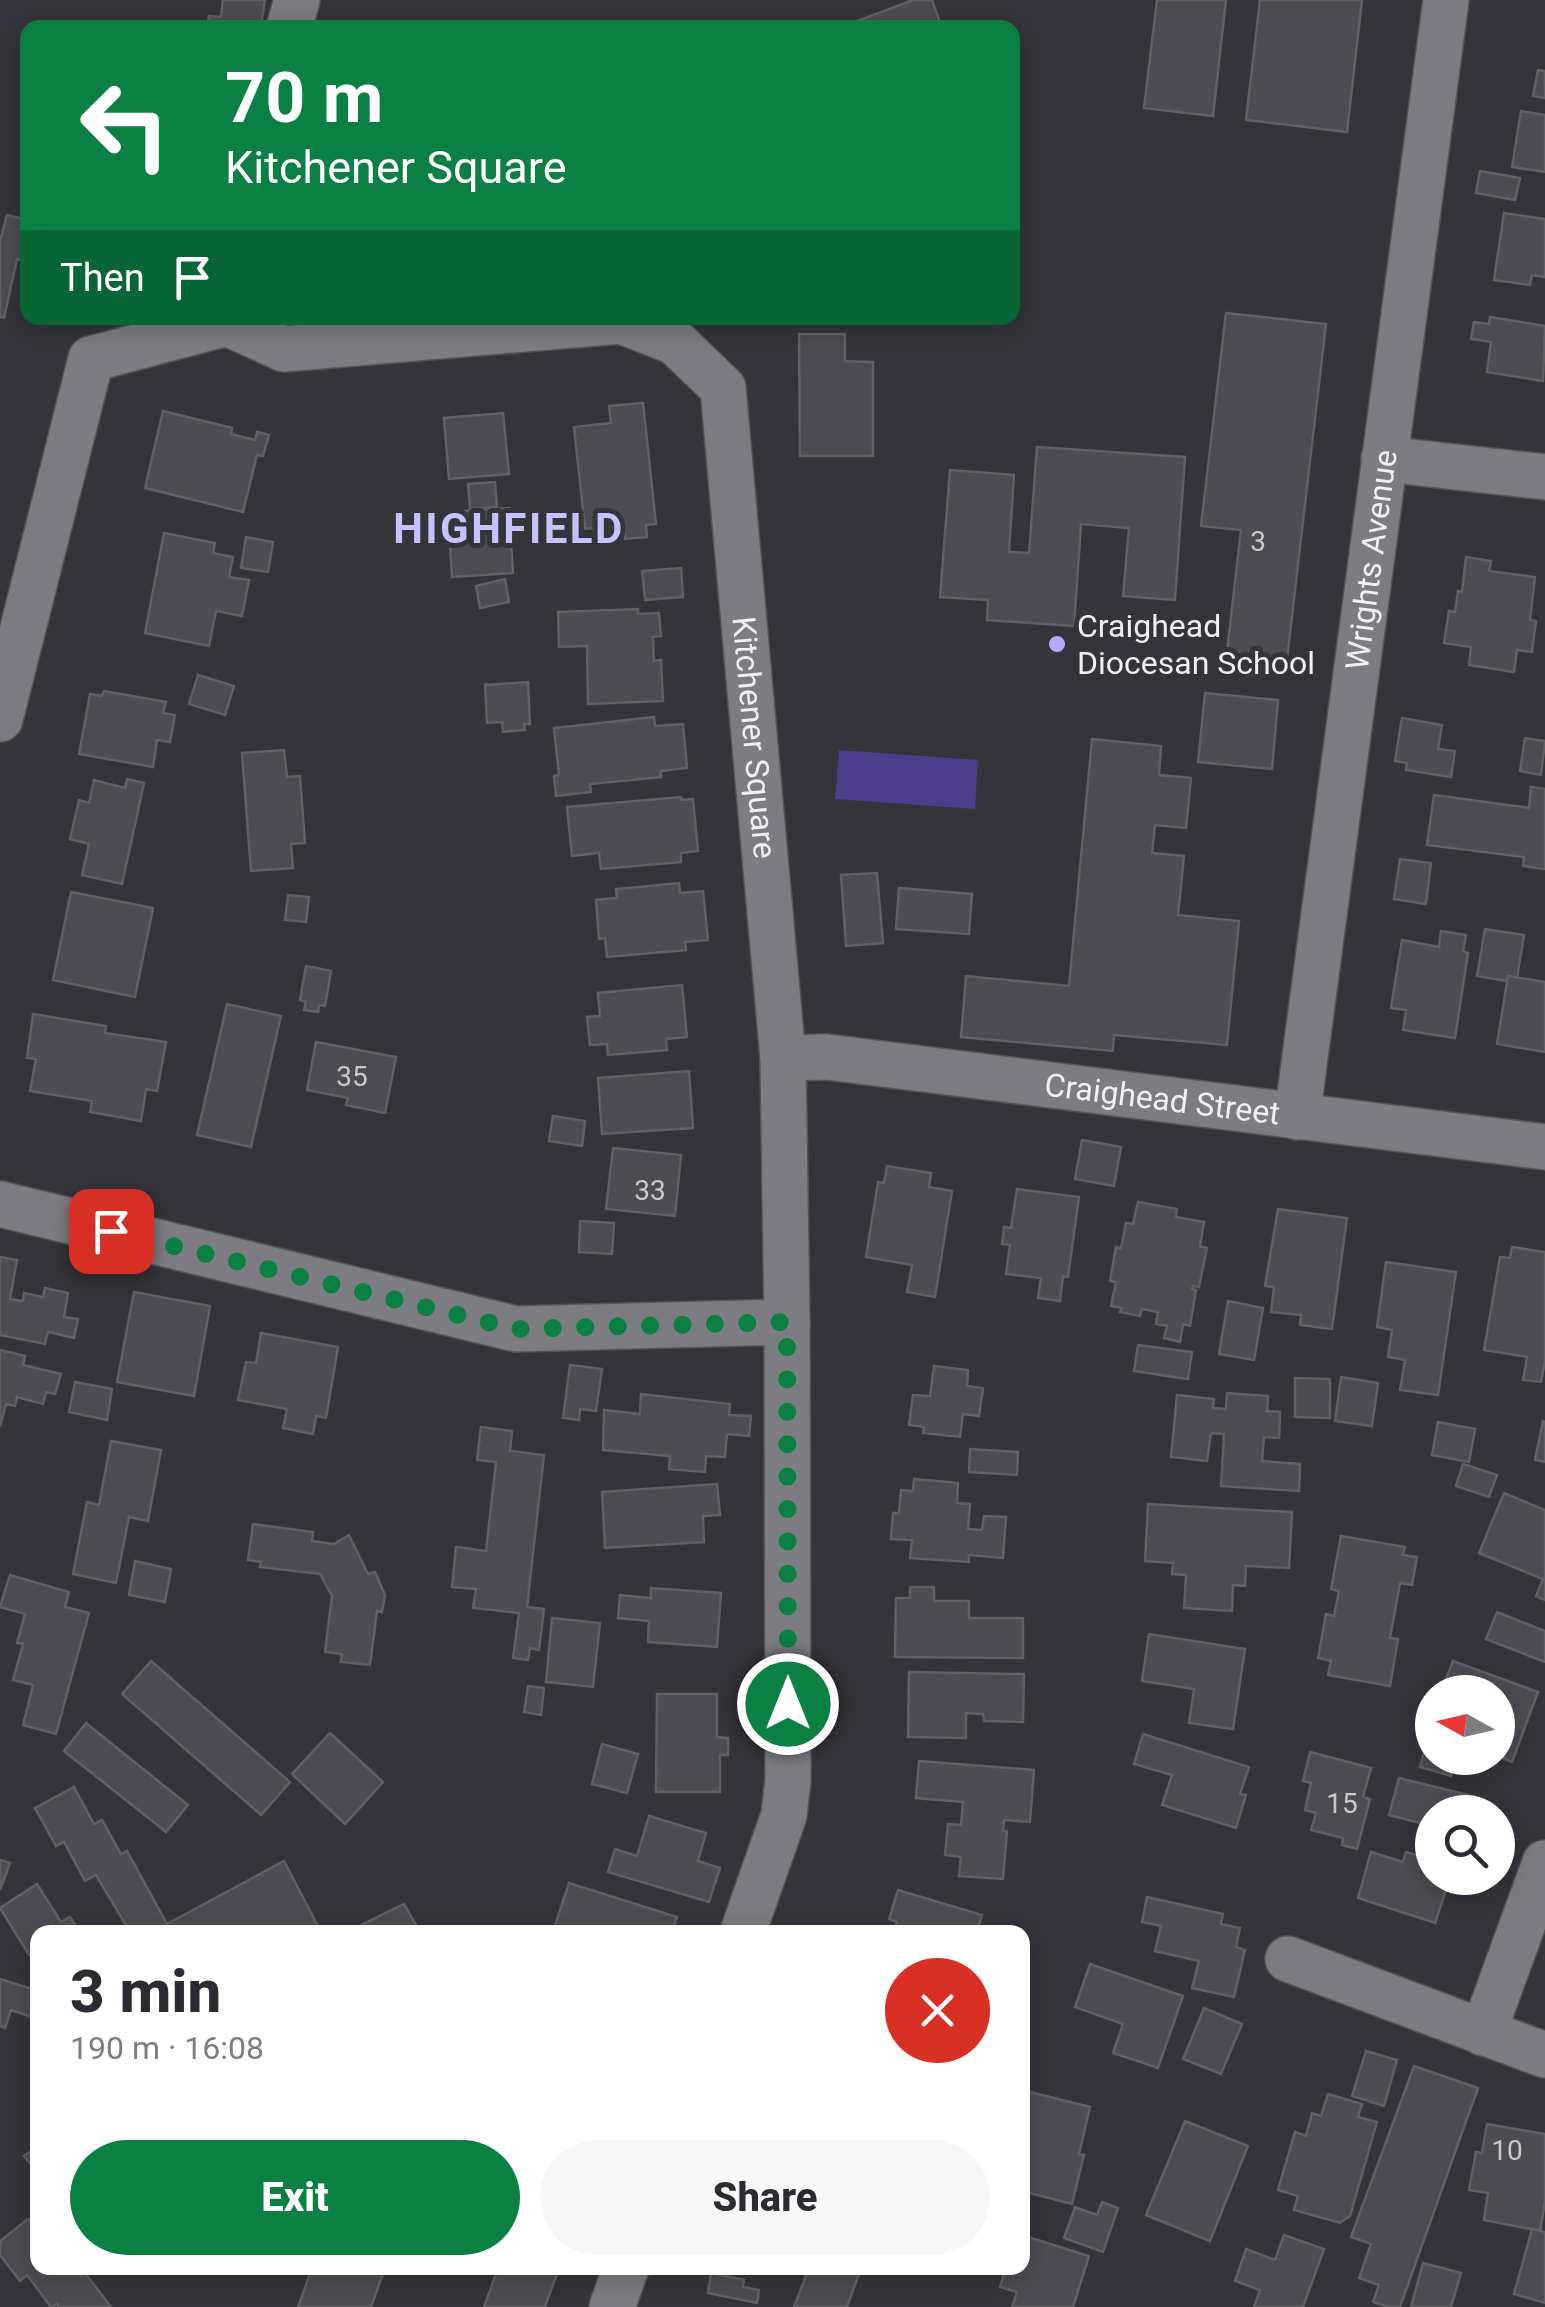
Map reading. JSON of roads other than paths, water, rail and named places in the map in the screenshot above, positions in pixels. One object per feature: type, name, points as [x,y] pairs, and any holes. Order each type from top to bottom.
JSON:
[{"type":"street","name":"Wrights Avenue","points":[[1297,1116],[1446,0]]},
{"type":"street","name":"Kitchener Square","points":[[0,719],[91,359],[210,325]]},
{"type":"street","name":"Kitchener Square","points":[[237,325],[284,348],[571,325]]},
{"type":"street","name":"Kitchener Square","points":[[631,325],[675,342],[723,388],[783,1058],[788,1780],[784,1815],[745,1925]]},
{"type":"street","points":[[1384,459],[1545,478]]},
{"type":"street","name":"Craighead Street","points":[[783,1058],[827,1056],[1545,1147]]},
{"type":"street","points":[[0,1204],[516,1329],[787,1322]]},
{"type":"street","points":[[1483,2033],[1545,1863]]},
{"type":"street","points":[[1288,1959],[1545,2054]]},
{"type":"street","points":[[612,2307],[623,2275]]},
{"type":"place","name":"Craighead Diocesan School","points":[[1057,644]]},
{"type":"district","name":"HIGHFIELD","points":[[509,528]]}]
